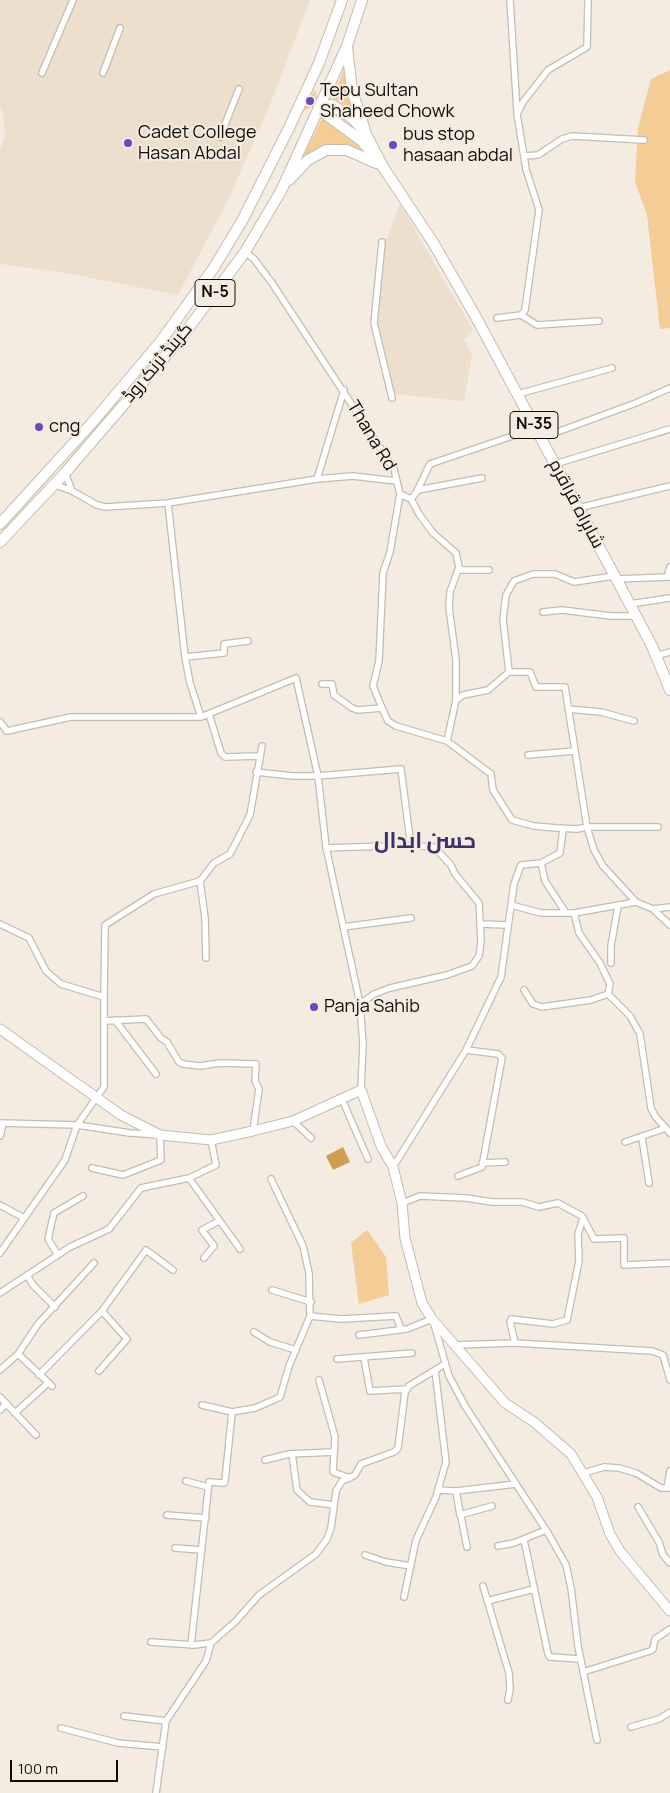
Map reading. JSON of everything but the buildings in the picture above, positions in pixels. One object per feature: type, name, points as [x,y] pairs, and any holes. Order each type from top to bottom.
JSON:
[{"type":"highway","name":"گرینڈ ٹرنک روڈ","points":[[0,524],[91,424],[161,341],[213,269],[242,222],[289,128],[319,63],[342,0]]},
{"type":"highway","name":"گرینڈ ٹرنک روڈ","points":[[0,542],[65,473],[181,338],[245,252],[281,191],[346,46],[362,0]]},
{"type":"highway","points":[[346,46],[352,91],[365,132]]},
{"type":"highway","name":"شاہراہ قراقرم","points":[[320,106],[332,105],[352,118],[365,132],[383,167]]},
{"type":"highway","name":"شاہراہ قراقرم","points":[[320,106],[326,114],[362,141],[383,167],[434,244],[518,394],[630,604],[656,656],[670,690]]},
{"type":"highway","points":[[281,191],[308,160],[326,150],[347,150],[365,156],[383,167]]},
{"type":"main road","points":[[0,1029],[96,1098],[134,1123],[160,1135],[211,1140],[253,1131],[293,1121],[361,1090],[381,1146],[392,1167],[402,1203],[405,1238],[422,1303],[432,1319],[505,1403],[552,1437],[571,1454],[598,1497],[610,1534],[620,1551],[670,1611]]},
{"type":"street","points":[[42,74],[73,0]]},
{"type":"street","points":[[510,0],[517,114],[524,156],[539,206],[525,310],[521,315]]},
{"type":"street","points":[[517,114],[523,102],[548,70],[587,47],[588,0]]},
{"type":"street","points":[[103,73],[120,28]]},
{"type":"street","points":[[220,137],[239,89]]},
{"type":"street","points":[[524,156],[538,155],[562,139],[572,136],[644,140]]},
{"type":"street","points":[[382,242],[374,323],[392,398]]},
{"type":"street","name":"Thana Rd","points":[[245,252],[254,259],[272,282],[394,469],[400,494],[390,552],[383,573],[379,661],[373,686],[388,721],[396,726],[447,740]]},
{"type":"street","points":[[497,318],[521,315],[537,325],[598,321]]},
{"type":"street","points":[[518,394],[612,368]]},
{"type":"street","points":[[541,438],[636,403],[670,388]]},
{"type":"street","points":[[316,479],[344,390]]},
{"type":"street","points":[[411,499],[418,490],[430,464],[536,428]]},
{"type":"street","points":[[555,464],[670,429]]},
{"type":"street","points":[[65,473],[72,491]]},
{"type":"street","points":[[53,484],[72,491],[97,506],[168,503],[316,479],[353,476],[396,481]]},
{"type":"street","points":[[418,490],[482,478]]},
{"type":"street","points":[[578,508],[670,486]]},
{"type":"street","points":[[400,494],[411,499],[419,514],[434,534],[456,554],[458,570],[450,592],[449,607],[456,660],[456,700],[447,740],[491,774],[493,790],[512,820],[534,826],[563,829],[658,827]]},
{"type":"street","points":[[168,503],[185,657],[190,682],[201,718]]},
{"type":"street","points":[[509,672],[503,619],[506,595],[514,581],[533,574],[555,574],[574,582],[615,578],[669,577],[670,567]]},
{"type":"street","points":[[458,570],[489,570]]},
{"type":"street","points":[[630,604],[670,598]]},
{"type":"street","points":[[543,612],[562,610],[611,616],[636,616]]},
{"type":"street","points":[[185,657],[224,653],[224,644],[248,641]]},
{"type":"street","points":[[656,656],[670,652]]},
{"type":"street","points":[[456,700],[463,696],[488,690],[509,672],[530,672],[536,687],[565,687],[587,827],[594,850],[603,866],[636,902],[653,909],[670,926]]},
{"type":"street","points":[[0,722],[7,732],[71,717],[201,718],[296,678],[318,776],[326,848],[360,1004],[363,1044],[361,1090]]},
{"type":"street","points":[[322,684],[332,684],[334,694],[352,708],[358,710],[382,708]]},
{"type":"street","points":[[568,709],[601,712],[634,721]]},
{"type":"street","points":[[209,714],[221,753],[225,757],[260,756]]},
{"type":"street","points":[[0,1253],[65,1160],[77,1125],[104,1087],[105,924],[154,894],[200,881],[214,863],[230,854],[250,815],[262,746]]},
{"type":"street","points":[[528,755],[574,751]]},
{"type":"street","points":[[256,772],[293,776],[318,776],[401,769],[410,839],[418,846],[434,847],[451,865],[455,874],[476,897],[479,903],[479,956],[472,966],[447,975],[390,988],[374,994],[360,1004]]},
{"type":"street","points":[[392,1167],[466,1050],[501,977],[514,884],[521,865],[541,863],[560,853],[563,829]]},
{"type":"street","points":[[326,848],[386,846]]},
{"type":"street","points":[[541,863],[545,881],[566,913]]},
{"type":"street","points":[[200,881],[205,918],[206,958]]},
{"type":"street","points":[[511,905],[542,913],[574,913],[636,902]]},
{"type":"street","points":[[610,963],[610,946],[618,906]]},
{"type":"street","points":[[653,909],[670,907]]},
{"type":"street","points":[[574,913],[579,933],[600,963],[610,984],[608,994]]},
{"type":"street","points":[[343,927],[411,918]]},
{"type":"street","points":[[0,924],[29,938],[46,971],[61,984],[104,997]]},
{"type":"street","points":[[480,924],[508,925]]},
{"type":"street","points":[[524,990],[533,1004],[542,1007],[590,1000],[608,994]]},
{"type":"street","points":[[608,994],[630,1016],[640,1034],[649,1099],[655,1116],[669,1131],[625,1142]]},
{"type":"street","points":[[104,1021],[146,1019],[161,1038],[167,1042],[179,1062],[183,1064],[200,1066],[220,1063],[256,1064],[255,1081],[259,1089],[253,1131]]},
{"type":"street","points":[[115,1020],[156,1074]]},
{"type":"street","points":[[458,1176],[480,1169],[502,1058],[498,1054],[466,1050]]},
{"type":"street","points":[[341,1098],[368,1159]]},
{"type":"street","points":[[293,1121],[311,1138]]},
{"type":"street","points":[[0,1136],[2,1123],[77,1125],[130,1134],[160,1135],[161,1160],[123,1176],[92,1168]]},
{"type":"street","points":[[642,1138],[649,1183]]},
{"type":"street","points":[[0,1293],[58,1256],[109,1229],[141,1188],[189,1178],[216,1165],[211,1140]]},
{"type":"street","points":[[482,1163],[505,1162]]},
{"type":"street","points":[[189,1178],[240,1248]]},
{"type":"street","points":[[202,1406],[232,1412],[255,1408],[280,1397],[310,1316],[309,1273],[303,1246],[271,1179]]},
{"type":"street","points":[[58,1256],[48,1239],[54,1213],[83,1196]]},
{"type":"street","points":[[402,1203],[420,1196],[466,1198],[492,1202],[522,1202],[539,1206],[558,1203],[583,1218],[594,1239],[624,1238],[624,1264],[670,1263]]},
{"type":"street","points":[[0,1205],[24,1218]]},
{"type":"street","points":[[515,1343],[511,1319],[553,1324],[567,1320],[578,1267],[578,1234],[583,1218]]},
{"type":"street","points":[[204,1258],[214,1246],[202,1230],[219,1221]]},
{"type":"street","points":[[39,1375],[102,1311],[146,1250],[173,1270]]},
{"type":"street","points":[[0,1370],[18,1354],[38,1324],[94,1263]]},
{"type":"street","points":[[27,1275],[33,1285],[54,1306]]},
{"type":"street","points":[[272,1290],[311,1302]]},
{"type":"street","points":[[98,1371],[126,1339],[102,1311]]},
{"type":"street","points":[[310,1316],[341,1319],[396,1316],[401,1330]]},
{"type":"street","points":[[359,1335],[401,1330],[417,1326],[432,1319],[449,1376],[465,1406],[546,1530],[566,1565],[580,1659],[597,1740]]},
{"type":"street","points":[[254,1332],[270,1342],[296,1350]]},
{"type":"street","points":[[454,1345],[515,1343],[659,1352],[663,1355],[670,1380]]},
{"type":"street","points":[[337,1359],[412,1353]]},
{"type":"street","points":[[15,1413],[50,1385],[18,1354]]},
{"type":"street","points":[[364,1358],[370,1392],[407,1389],[446,1364]]},
{"type":"street","points":[[404,1597],[416,1540],[438,1490],[446,1462],[435,1370]]},
{"type":"street","points":[[319,1380],[333,1429],[333,1472],[350,1478]]},
{"type":"street","points":[[156,1793],[166,1721],[206,1661],[211,1643],[235,1622],[259,1595],[316,1554],[329,1533],[336,1491],[342,1481],[355,1475],[360,1464],[394,1452],[398,1448],[407,1389]]},
{"type":"street","points":[[0,1397],[36,1435]]},
{"type":"street","points":[[0,1410],[6,1404]]},
{"type":"street","points":[[191,1645],[208,1487],[210,1481],[224,1483],[225,1481],[232,1412]]},
{"type":"street","points":[[265,1460],[292,1454],[334,1452]]},
{"type":"street","points":[[292,1454],[297,1490],[310,1502],[334,1505]]},
{"type":"street","points":[[584,1474],[604,1467],[619,1468],[636,1473],[661,1488],[668,1488],[670,1470]]},
{"type":"street","points":[[186,1481],[208,1487]]},
{"type":"street","points":[[438,1490],[456,1491],[516,1484]]},
{"type":"street","points":[[456,1491],[467,1546]]},
{"type":"street","points":[[460,1515],[492,1506]]},
{"type":"street","points":[[638,1507],[659,1542],[663,1555],[670,1563]]},
{"type":"street","points":[[167,1515],[206,1518]]},
{"type":"street","points":[[498,1546],[524,1540],[546,1530]]},
{"type":"street","points":[[524,1540],[548,1654],[550,1656],[580,1659]]},
{"type":"street","points":[[175,1548],[202,1550]]},
{"type":"street","points":[[365,1555],[381,1561],[411,1566]]},
{"type":"street","points":[[483,1586],[509,1673],[510,1689],[508,1700]]},
{"type":"street","points":[[487,1601],[534,1589]]},
{"type":"street","points":[[583,1672],[650,1651],[654,1648],[655,1639],[670,1630]]},
{"type":"street","points":[[151,1642],[191,1645],[211,1643]]},
{"type":"street","points":[[631,1727],[659,1719],[670,1712]]},
{"type":"street","points":[[124,1716],[166,1721]]},
{"type":"street","points":[[61,1728],[118,1743],[163,1747]]},
{"type":"shaded area","name":"Cadet College Hasan Abdal","points":[[0,0],[310,0],[269,107],[228,200],[178,295],[61,272],[0,264],[0,150],[5,135],[3,113],[0,108]]},
{"type":"shaded area","points":[[345,67],[347,88],[353,110],[332,98]]},
{"type":"shaded area","points":[[670,70],[670,328],[660,329],[647,215],[635,182],[638,128],[651,79]]},
{"type":"shaded area","points":[[315,90],[317,98],[313,107],[303,111]]},
{"type":"shaded area","points":[[322,118],[353,139],[364,152],[353,148],[319,149],[302,159]]},
{"type":"shaded area","points":[[400,204],[473,330],[464,339],[472,356],[464,401],[393,394],[380,342],[377,319],[384,246]]},
{"type":"shaded area","points":[[343,1147],[350,1162],[333,1170],[326,1156]]},
{"type":"shaded area","points":[[367,1230],[386,1257],[389,1295],[359,1304],[351,1243]]},
{"type":"place","name":"Tepu Sultan Shaheed Chowk","points":[[310,101]]},
{"type":"place","name":"Cadet College Hasan Abdal","points":[[128,143]]},
{"type":"place","name":"bus stop hasaan abdal","points":[[393,145]]},
{"type":"place","name":"cng","points":[[39,427]]},
{"type":"place","name":"Panja Sahib","points":[[314,1007]]},
{"type":"district","name":"حسن ابدال","points":[[425,842]]}]
